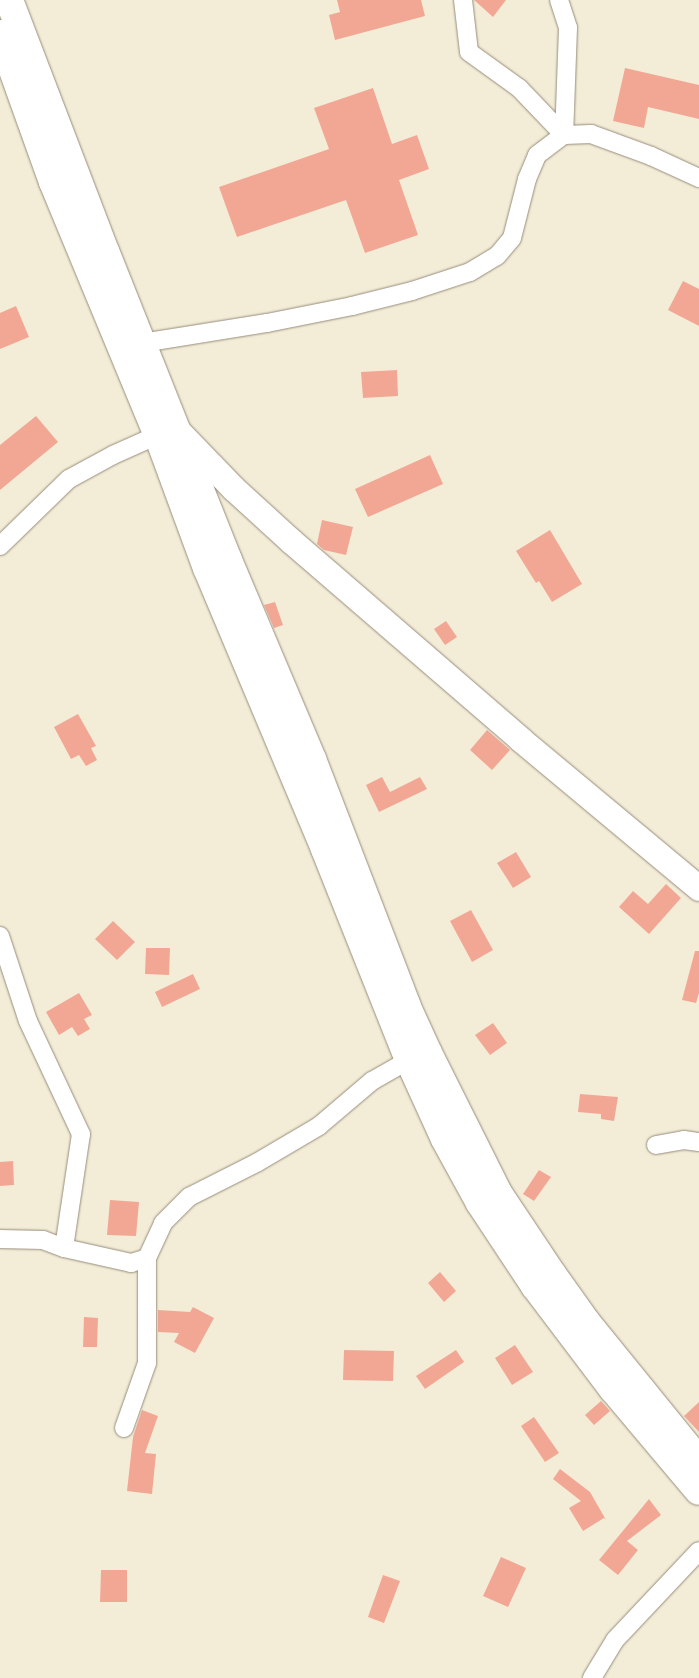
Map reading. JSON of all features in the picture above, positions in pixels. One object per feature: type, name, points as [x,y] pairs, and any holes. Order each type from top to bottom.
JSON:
[{"type":"main road","points":[[9,0],[74,174],[142,343],[167,432],[520,739],[699,888]]},
{"type":"main road","points":[[0,34],[53,182],[167,432],[228,560],[244,624],[356,933],[392,1014],[409,1060],[445,1139],[480,1203],[535,1286],[612,1389],[699,1492]]},
{"type":"main road","points":[[244,624],[312,759],[406,1007],[494,1185],[552,1274],[587,1323],[699,1461]]},
{"type":"street","points":[[463,0],[469,52],[518,88],[564,135]]},
{"type":"street","points":[[559,0],[568,28],[564,135]]},
{"type":"street","points":[[142,343],[268,323],[352,306],[412,291],[470,272],[497,256],[512,238],[527,179],[537,155],[564,135],[591,134],[651,156],[699,178]]},
{"type":"street","points":[[0,546],[69,479],[112,455],[167,432]]},
{"type":"street","points":[[0,936],[28,1020],[81,1134],[64,1248]]},
{"type":"street","points":[[124,1428],[147,1363],[147,1258],[163,1223],[189,1197],[258,1162],[319,1126],[372,1081],[409,1060]]},
{"type":"street","points":[[656,1145],[684,1140],[699,1142]]},
{"type":"street","points":[[0,1239],[43,1240],[64,1248],[131,1263],[147,1258]]},
{"type":"street","points":[[592,1678],[615,1640],[699,1551]]},
{"type":"building","points":[[337,0],[421,0],[425,16],[335,40],[329,15],[340,12]]},
{"type":"building","points":[[474,0],[506,0],[493,17]]},
{"type":"building","points":[[625,68],[699,85],[699,119],[648,107],[644,128],[613,121]]},
{"type":"building","points":[[373,88],[392,144],[417,135],[429,169],[399,180],[418,235],[365,253],[346,200],[237,237],[219,187],[329,149],[314,108]]},
{"type":"building","points":[[683,281],[699,289],[699,326],[668,310]]},
{"type":"building","points":[[16,306],[29,337],[0,349],[0,313]]},
{"type":"building","points":[[397,370],[398,396],[363,398],[361,372]]},
{"type":"building","points":[[36,416],[58,442],[0,490],[0,445]]},
{"type":"building","points":[[430,455],[443,484],[368,517],[355,489]]},
{"type":"building","points":[[322,520],[353,527],[346,555],[324,550],[317,544]]},
{"type":"building","points":[[550,530],[582,584],[552,602],[539,581],[536,583],[516,551]]},
{"type":"building","points":[[275,602],[283,625],[274,628],[264,605]]},
{"type":"building","points":[[446,621],[457,637],[445,645],[434,629]]},
{"type":"building","points":[[78,714],[96,746],[91,748],[97,760],[86,766],[79,755],[71,759],[54,727]]},
{"type":"building","points":[[487,730],[510,750],[492,770],[470,750]]},
{"type":"building","points":[[382,777],[390,792],[420,777],[427,789],[379,812],[366,785]]},
{"type":"building","points":[[516,852],[531,877],[513,888],[497,863]]},
{"type":"building","points":[[666,884],[681,898],[649,934],[619,907],[633,891],[648,904]]},
{"type":"building","points":[[471,910],[493,950],[472,962],[450,921]]},
{"type":"building","points":[[113,921],[135,942],[117,960],[95,939]]},
{"type":"building","points":[[146,948],[170,948],[169,975],[145,974]]},
{"type":"building","points":[[695,951],[699,951],[699,993],[696,1003],[682,1000]]},
{"type":"building","points":[[193,974],[200,989],[162,1007],[155,992]]},
{"type":"building","points":[[79,993],[92,1015],[84,1019],[90,1029],[78,1036],[72,1027],[59,1035],[46,1012]]},
{"type":"building","points":[[493,1023],[507,1043],[490,1055],[475,1035]]},
{"type":"building","points":[[580,1094],[618,1097],[614,1121],[601,1119],[601,1114],[578,1112]]},
{"type":"building","points":[[13,1161],[14,1185],[0,1186],[0,1162]]},
{"type":"building","points":[[539,1170],[551,1177],[534,1201],[523,1194]]},
{"type":"building","points":[[110,1200],[139,1202],[136,1236],[107,1235]]},
{"type":"building","points":[[440,1272],[456,1291],[444,1302],[428,1283]]},
{"type":"building","points":[[193,1307],[214,1318],[195,1353],[174,1342],[179,1333],[158,1332],[158,1310],[190,1312]]},
{"type":"building","points":[[84,1317],[98,1318],[97,1347],[83,1347]]},
{"type":"building","points":[[515,1345],[533,1372],[512,1385],[495,1358]]},
{"type":"building","points":[[344,1350],[394,1351],[393,1381],[343,1380]]},
{"type":"building","points":[[456,1350],[464,1362],[425,1389],[416,1376]]},
{"type":"building","points":[[601,1401],[610,1411],[594,1425],[585,1415]]},
{"type":"building","points":[[699,1402],[699,1432],[684,1416]]},
{"type":"building","points":[[142,1410],[158,1416],[145,1453],[156,1454],[152,1494],[127,1491],[133,1437]]},
{"type":"building","points":[[534,1417],[559,1453],[545,1462],[521,1426]]},
{"type":"building","points":[[560,1469],[590,1492],[606,1520],[604,1518],[583,1531],[569,1508],[581,1501],[553,1479]]},
{"type":"building","points":[[649,1499],[661,1515],[627,1541],[638,1550],[618,1575],[599,1560]]},
{"type":"building","points":[[501,1557],[526,1568],[508,1607],[483,1596]]},
{"type":"building","points":[[101,1570],[127,1570],[127,1602],[100,1602]]},
{"type":"building","points":[[383,1575],[400,1581],[384,1623],[368,1617]]}]
